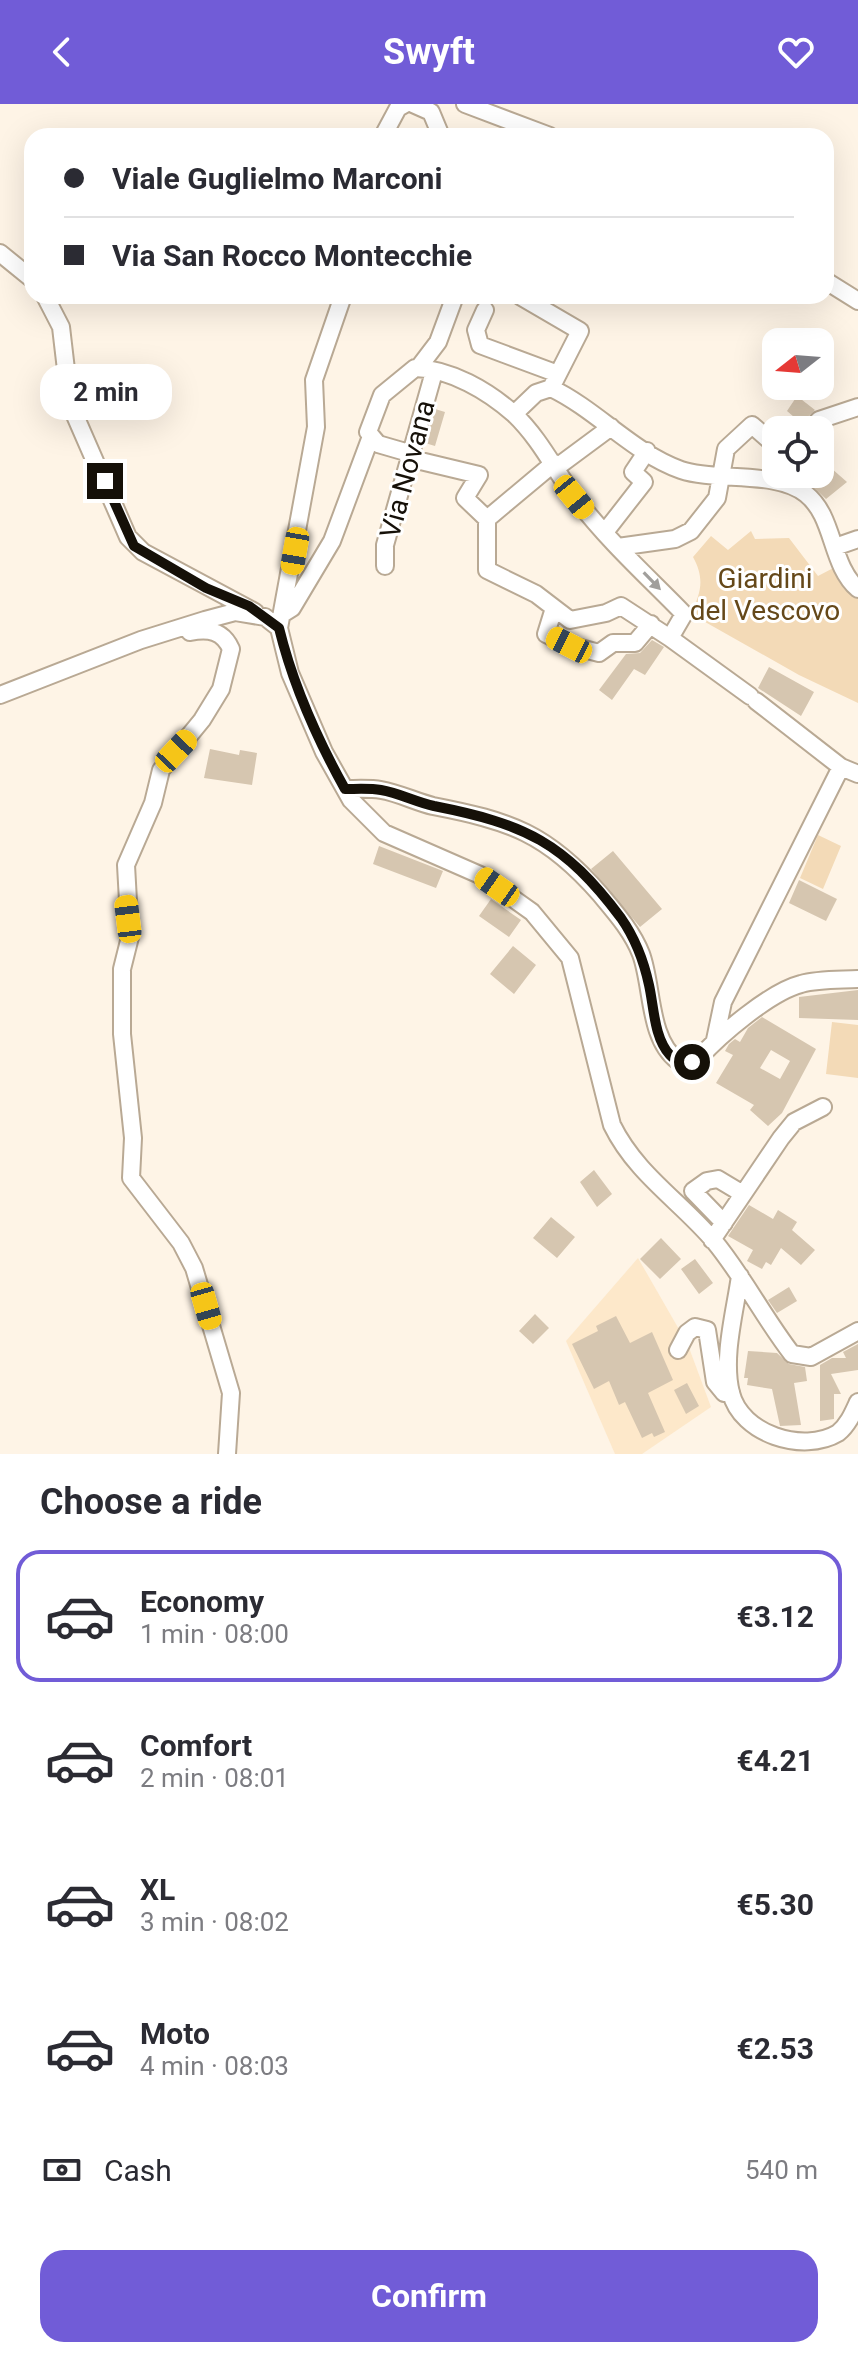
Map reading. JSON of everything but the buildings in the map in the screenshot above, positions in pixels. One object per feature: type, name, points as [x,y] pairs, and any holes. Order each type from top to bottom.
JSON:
[{"type":"street","points":[[384,128],[405,104]]},
{"type":"street","points":[[413,104],[431,112],[438,128]]},
{"type":"street","points":[[465,104],[529,128]]},
{"type":"street","points":[[0,253],[24,272]]},
{"type":"street","points":[[834,286],[858,301]]},
{"type":"street","points":[[49,304],[61,327],[70,404],[128,537],[143,552],[206,588],[249,606],[258,616]]},
{"type":"street","points":[[340,304],[314,380],[316,427],[282,621],[290,673],[324,752],[351,800],[384,833],[480,875],[532,912],[556,937],[570,958],[612,1125],[621,1144],[678,1209],[712,1240],[797,1357],[811,1357],[858,1331]]},
{"type":"street","points":[[427,370],[452,304]]},
{"type":"street","points":[[514,414],[554,381],[580,331],[534,304]]},
{"type":"street","points":[[485,310],[476,330],[480,345],[554,381],[611,427],[647,451],[679,469],[710,478],[762,478]]},
{"type":"street","points":[[282,621],[332,541],[370,439],[368,432],[382,395],[395,381],[427,370],[457,378],[498,400],[537,437],[574,497],[684,614],[670,638]]},
{"type":"street","name":"Via Novana","points":[[385,566],[385,545],[427,370]]},
{"type":"street","points":[[831,416],[858,407]]},
{"type":"street","points":[[618,547],[684,536],[717,498],[726,449],[752,425],[762,434]]},
{"type":"street","points":[[487,519],[611,427]]},
{"type":"street","points":[[370,439],[409,455],[479,475],[465,498],[487,519],[487,570],[536,594],[570,620],[606,613],[621,606],[753,698],[841,767],[858,774]]},
{"type":"street","points":[[647,451],[633,472],[659,490]]},
{"type":"street","points":[[605,532],[644,482]]},
{"type":"street","points":[[802,488],[818,508],[848,580],[858,589]]},
{"type":"street","points":[[835,547],[858,539]]},
{"type":"street","points":[[554,608],[546,634],[569,645],[599,653],[613,643],[635,643],[651,624]]},
{"type":"street","points":[[0,695],[174,630],[235,612],[282,621]]},
{"type":"street","points":[[174,630],[180,633],[205,629],[218,633],[231,649],[221,689],[192,733],[161,770],[153,803],[126,865],[130,937],[122,969],[122,1034],[133,1138],[131,1178],[181,1243],[194,1268],[231,1393],[227,1454]]},
{"type":"street","points":[[715,1040],[723,1002],[841,767]]},
{"type":"street","points":[[345,789],[381,790],[433,805],[476,812],[519,828],[547,843],[578,868],[622,920],[640,953],[656,1021],[670,1055],[678,1061],[692,1062],[753,1011],[800,984],[858,979]]},
{"type":"street","points":[[712,1240],[794,1122],[823,1107]]},
{"type":"street","points":[[724,1223],[693,1191],[718,1179],[743,1194]]},
{"type":"street","points":[[740,1276],[729,1363],[731,1392],[736,1406],[757,1429],[779,1439],[804,1443],[837,1434],[848,1422],[858,1402]]},
{"type":"street","points":[[678,1350],[687,1333],[695,1327],[707,1330],[715,1382],[724,1393],[731,1392]]},
{"type":"shaded area","points":[[638,1258],[688,1345],[711,1407],[642,1454],[615,1454],[566,1341]]},
{"type":"green space","name":"Giardini del Vescovo","points":[[751,531],[755,539],[789,538],[818,576],[841,564],[858,593],[858,703],[799,675],[691,614],[700,586],[693,557],[711,536],[728,550]]},
{"type":"green space","points":[[818,835],[841,846],[823,889],[800,878]]},
{"type":"green space","points":[[832,1022],[858,1025],[858,1078],[826,1074]]},
{"type":"route","points":[[105,481],[134,546],[206,588],[249,606],[258,616],[265,617],[279,628],[290,673],[324,752],[345,789],[381,790],[433,805],[476,812],[519,828],[547,843],[578,868],[622,920],[640,953],[656,1021],[670,1055],[678,1061],[692,1062]]}]
